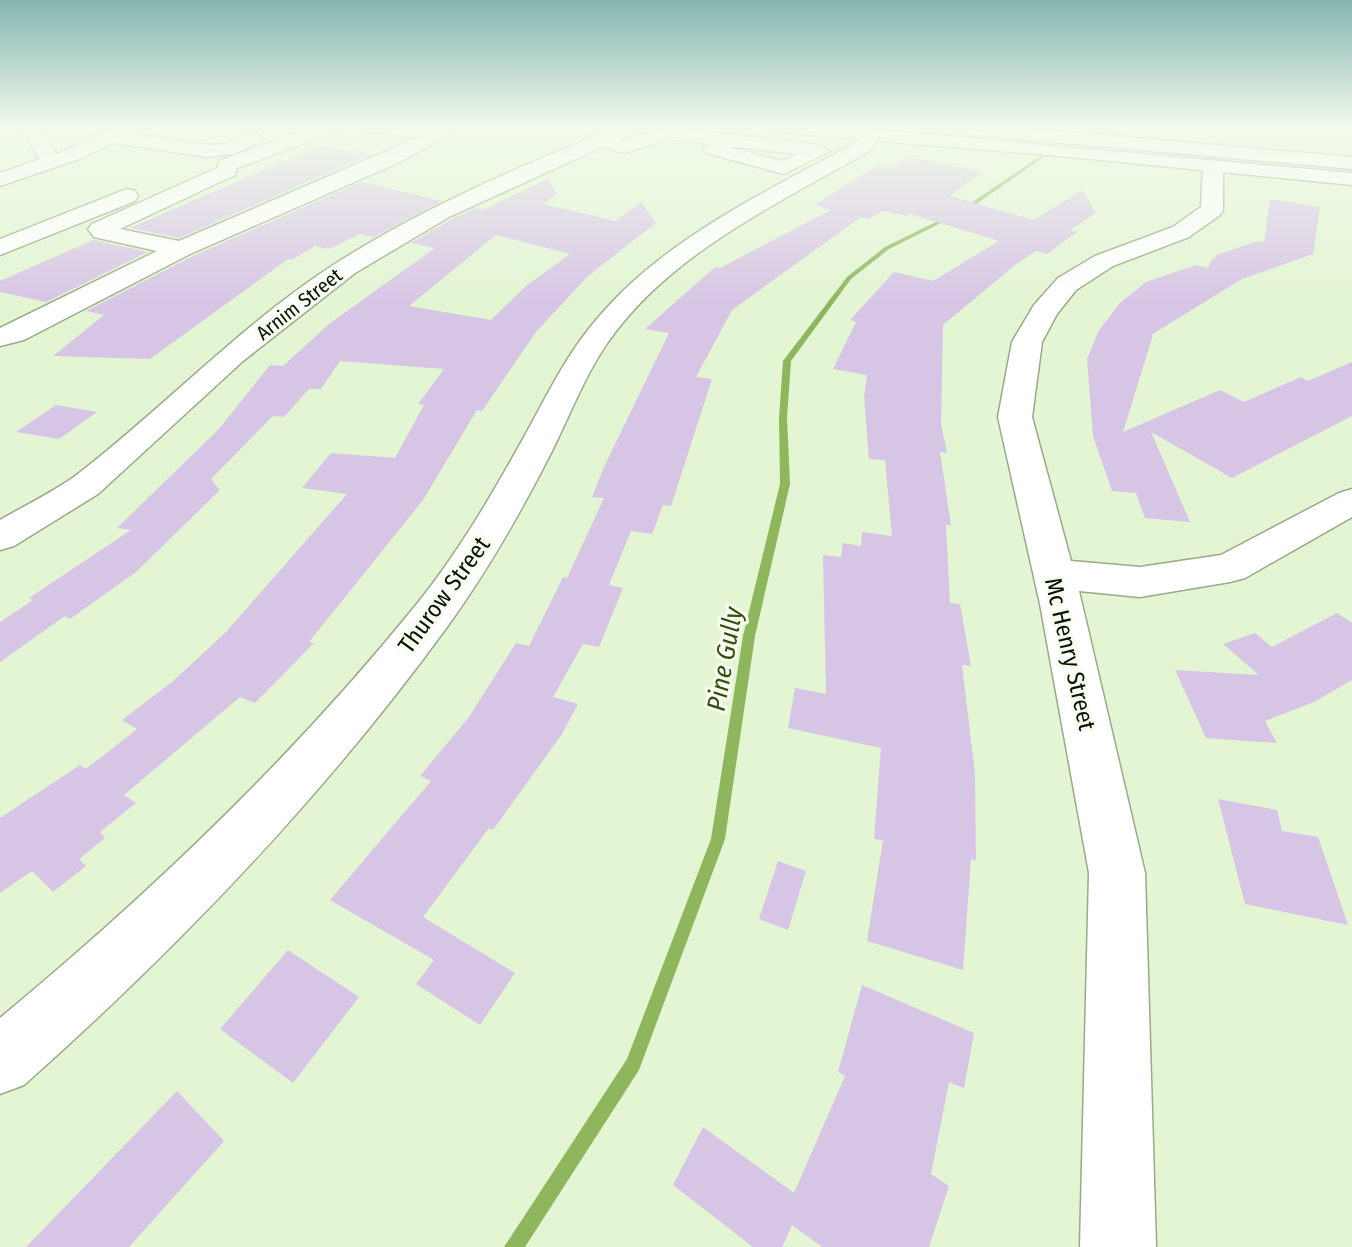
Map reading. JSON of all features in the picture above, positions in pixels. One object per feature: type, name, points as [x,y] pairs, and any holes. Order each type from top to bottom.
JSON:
[{"type":"main road","points":[[0,248],[153,185]]},
{"type":"main road","points":[[0,271],[197,185]]},
{"type":"main road","points":[[7,336],[181,249],[325,185]]},
{"type":"main road","name":"Arnim Street","points":[[0,537],[85,486],[232,355],[346,268],[441,212],[510,185]]},
{"type":"main road","name":"Thurow Street","points":[[0,1061],[142,935],[255,820],[377,686],[435,611],[498,519],[585,356],[626,302],[714,232],[787,185]]},
{"type":"main road","name":"Mc Henry Street","points":[[1118,1247],[1117,873],[1053,574],[1015,417],[1027,342],[1044,311],[1067,284],[1104,261],[1181,232],[1212,210],[1211,185]]},
{"type":"main road","points":[[100,229],[102,232],[181,249]]},
{"type":"main road","points":[[1053,574],[1140,582],[1230,568],[1352,501]]},
{"type":"building","points":[[229,185],[300,185],[179,238],[130,228]]},
{"type":"building","points":[[354,185],[375,185],[442,201],[374,237],[360,234],[329,249],[315,246],[288,259],[150,359],[53,356],[104,315],[86,311],[191,257]]},
{"type":"building","points":[[535,185],[552,185],[557,194],[543,204],[615,221],[641,202],[656,223],[588,276],[536,332],[482,411],[477,410],[423,500],[309,642],[314,643],[255,703],[240,697],[124,795],[136,803],[100,832],[105,838],[79,859],[86,866],[53,892],[32,871],[0,893],[0,818],[80,765],[86,769],[137,729],[122,720],[172,682],[226,632],[347,494],[302,488],[331,453],[395,458],[424,405],[418,404],[444,369],[340,361],[321,389],[309,389],[284,417],[273,416],[211,479],[220,490],[136,572],[70,619],[65,616],[0,662],[0,622],[33,600],[29,598],[131,530],[117,528],[219,429],[270,365],[283,366],[329,324],[435,248],[411,243],[475,208],[483,210]],"holes":[[[496,235],[570,254],[526,286],[491,320],[409,306]]]},
{"type":"building","points":[[846,185],[964,185],[950,196],[1034,220],[1082,190],[1096,213],[1070,230],[1077,232],[1047,254],[1036,251],[1015,265],[943,325],[941,424],[947,453],[940,452],[951,525],[946,525],[950,603],[960,604],[971,666],[962,665],[975,774],[976,860],[971,859],[963,970],[867,941],[883,840],[874,839],[881,748],[788,728],[795,688],[826,694],[823,555],[841,557],[843,543],[861,546],[862,532],[892,536],[885,460],[869,459],[864,397],[867,375],[833,369],[856,322],[850,320],[894,272],[933,281],[999,241],[910,214],[884,211],[868,219],[861,217],[732,310],[696,377],[712,379],[671,506],[663,505],[652,534],[631,531],[609,585],[623,588],[599,647],[583,644],[553,697],[578,704],[562,734],[493,830],[489,828],[423,917],[515,973],[480,1025],[416,984],[434,960],[330,900],[431,781],[420,776],[469,717],[516,643],[529,646],[563,577],[567,578],[604,498],[592,497],[604,467],[669,333],[645,329],[715,267],[720,268],[831,210],[815,205]]},
{"type":"building","points":[[1270,199],[1320,207],[1313,254],[1242,279],[1151,335],[1123,432],[1220,390],[1244,402],[1301,377],[1308,381],[1352,362],[1352,416],[1232,478],[1151,432],[1190,522],[1145,518],[1136,493],[1112,491],[1093,436],[1087,359],[1098,332],[1120,303],[1146,282],[1196,265],[1208,268],[1212,259],[1218,257],[1214,256],[1257,241],[1264,242]]},
{"type":"building","points":[[93,240],[148,252],[46,302],[0,292],[0,281]]},
{"type":"building","points":[[56,405],[97,412],[59,439],[16,432]]},
{"type":"building","points":[[1337,613],[1352,623],[1352,680],[1314,702],[1265,721],[1277,743],[1206,738],[1175,670],[1259,675],[1223,644],[1255,633],[1272,647]]},
{"type":"building","points":[[1218,799],[1277,810],[1282,831],[1318,837],[1348,925],[1245,904]]},
{"type":"building","points":[[778,861],[806,871],[788,930],[759,919]]},
{"type":"building","points":[[288,950],[359,997],[293,1083],[220,1029]]},
{"type":"building","points":[[862,985],[974,1033],[964,1088],[949,1082],[931,1174],[949,1186],[929,1247],[822,1247],[792,1225],[782,1247],[753,1247],[673,1185],[703,1127],[794,1193],[845,1076],[838,1072]]},
{"type":"building","points":[[177,1091],[224,1141],[129,1247],[26,1247]]},
{"type":"waterway","name":"Pine Gully","points":[[963,211],[1001,185]]},
{"type":"waterway","name":"Pine Gully","points":[[514,1247],[633,1064],[718,839],[749,636],[785,484],[783,418],[787,361],[849,278],[887,248],[948,218]]}]
